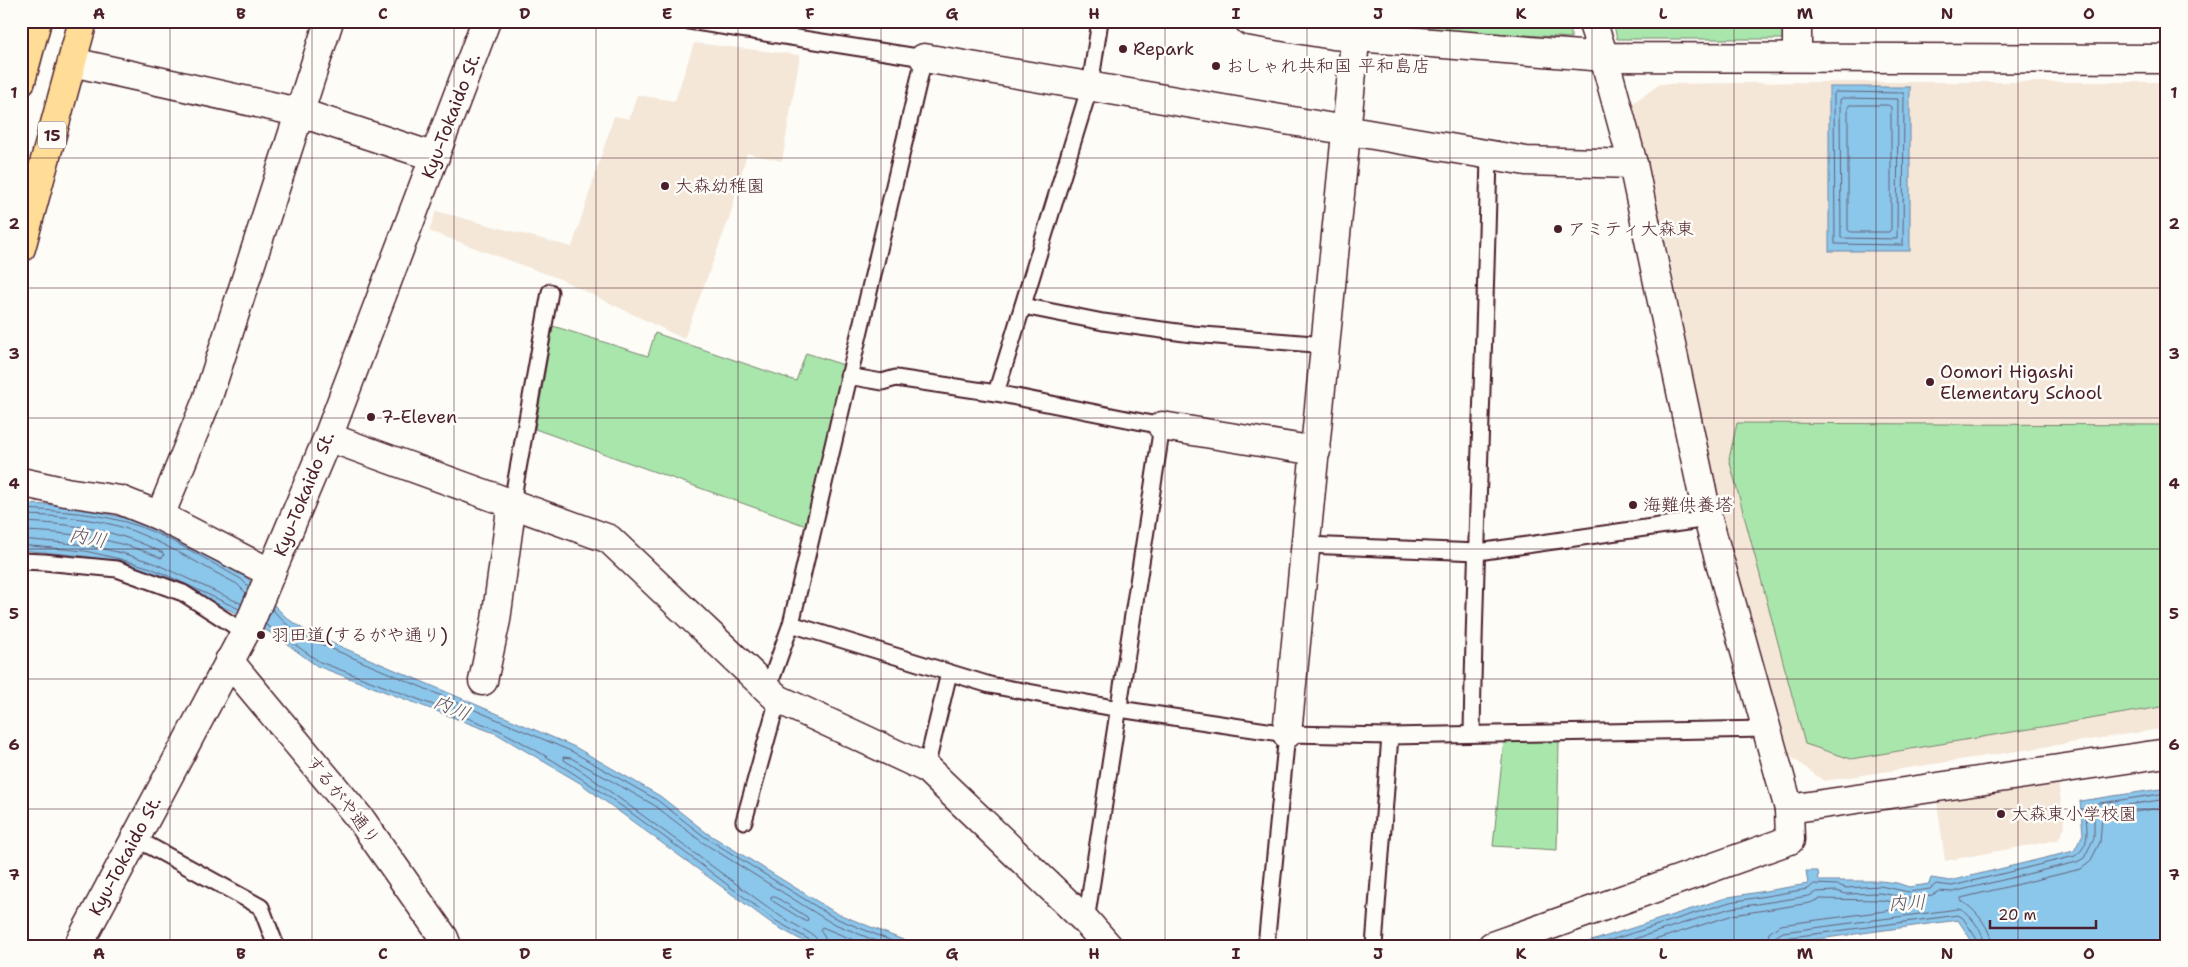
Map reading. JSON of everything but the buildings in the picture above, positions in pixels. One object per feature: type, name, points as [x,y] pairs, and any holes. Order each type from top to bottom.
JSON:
[{"type":"highway","points":[[21,81],[38,21]]},
{"type":"highway","name":"15","points":[[21,248],[82,21]]},
{"type":"street","points":[[160,516],[207,400],[298,112],[329,21]]},
{"type":"street","name":"Kyu-Tokaido St.","points":[[78,946],[246,630],[328,437],[486,21]]},
{"type":"street","points":[[1249,21],[1357,30],[1604,57],[2167,59]]},
{"type":"street","points":[[1492,946],[1790,840],[1789,808],[1708,519],[1632,164],[1604,57],[1592,21]]},
{"type":"street","points":[[1797,21],[1797,57]]},
{"type":"street","points":[[1287,734],[1357,30]]},
{"type":"street","points":[[924,58],[1526,161],[1632,164]]},
{"type":"street","points":[[72,62],[298,112],[435,157]]},
{"type":"street","points":[[1162,426],[1316,451]]},
{"type":"street","points":[[328,437],[610,539],[773,694],[926,768],[1086,921],[1108,946]]},
{"type":"street","points":[[21,482],[66,492],[120,500],[160,516],[271,573]]},
{"type":"street","points":[[483,681],[496,620],[512,502]]},
{"type":"street","name":"するがや通り","points":[[229,661],[362,821],[444,938],[447,946]]},
{"type":"street","points":[[1789,808],[2167,752]]},
{"type":"lane","points":[[689,21],[924,58],[744,822]]},
{"type":"lane","points":[[996,393],[1090,86],[1100,21]]},
{"type":"lane","points":[[1472,734],[1475,552],[1485,350],[1489,154]]},
{"type":"lane","points":[[512,502],[550,292]]},
{"type":"lane","points":[[1022,306],[1103,322],[1192,334],[1326,345]]},
{"type":"lane","points":[[848,376],[882,382],[896,378],[996,393],[1162,426],[1086,921]]},
{"type":"lane","points":[[1306,545],[1475,552],[1708,519]]},
{"type":"lane","points":[[21,561],[117,569],[183,593],[246,630]]},
{"type":"lane","points":[[790,624],[990,685],[1119,709],[1287,734],[1390,736],[1766,728]]},
{"type":"lane","points":[[926,768],[949,673]]},
{"type":"lane","points":[[1266,946],[1287,734]]},
{"type":"lane","points":[[1374,946],[1390,736]]},
{"type":"lane","points":[[135,838],[261,907],[276,946]]},
{"type":"shaded area","name":"大森幼稚園","points":[[694,43],[800,55],[782,161],[747,153],[729,219],[684,339],[560,279],[429,231],[436,211],[572,247],[614,116],[629,119],[637,95],[675,101]]},
{"type":"shaded area","name":"Oomori Higashi Elementary School","points":[[2167,82],[2167,728],[1824,781],[1791,757],[1720,508],[1669,256],[1633,103],[1660,84]]},
{"type":"shaded area","name":"大森東小学校園","points":[[2058,782],[2065,827],[2058,840],[1945,861],[1937,802]]},
{"type":"green space","points":[[1371,21],[1571,21],[1571,38],[1371,25]]},
{"type":"green space","points":[[1613,21],[1784,21],[1783,39],[1617,39]]},
{"type":"green space","points":[[553,326],[648,356],[655,333],[796,381],[806,353],[847,366],[809,527],[535,429]]},
{"type":"green space","points":[[1737,423],[2160,425],[2167,437],[2167,706],[1851,759],[1805,744],[1729,459]]},
{"type":"green space","points":[[1504,741],[1559,741],[1557,850],[1493,846]]},
{"type":"water","points":[[1829,87],[1910,87],[1910,251],[1829,251]]},
{"type":"water","name":"内川","points":[[21,504],[55,505],[87,509],[141,522],[244,575],[288,619],[311,634],[575,747],[660,796],[707,833],[836,913],[918,946],[812,946],[774,925],[580,783],[497,734],[317,666],[276,636],[230,610],[119,563],[84,556],[21,550]]},
{"type":"water","name":"内川","points":[[2167,788],[2167,946],[1975,946],[1958,920],[1767,946],[1576,946],[1729,897],[1808,884],[1806,871],[1818,871],[1819,881],[1880,881],[1909,887],[1929,884],[1931,878],[1950,881],[2074,851],[2083,834],[2080,801]]},
{"type":"place","name":"Repark","points":[[1123,49]]},
{"type":"place","name":"おしゃれ共和国 平和島店","points":[[1216,66]]},
{"type":"place","name":"大森幼稚園","points":[[665,186]]},
{"type":"place","name":"アミティ大森東","points":[[1558,229]]},
{"type":"place","name":"Oomori Higashi Elementary School","points":[[1930,382]]},
{"type":"place","name":"7-Eleven","points":[[371,417]]},
{"type":"place","name":"海難供養塔","points":[[1633,505]]},
{"type":"place","name":"羽田道(するがや通り)","points":[[261,635]]},
{"type":"place","name":"大森東小学校園","points":[[2001,814]]}]
